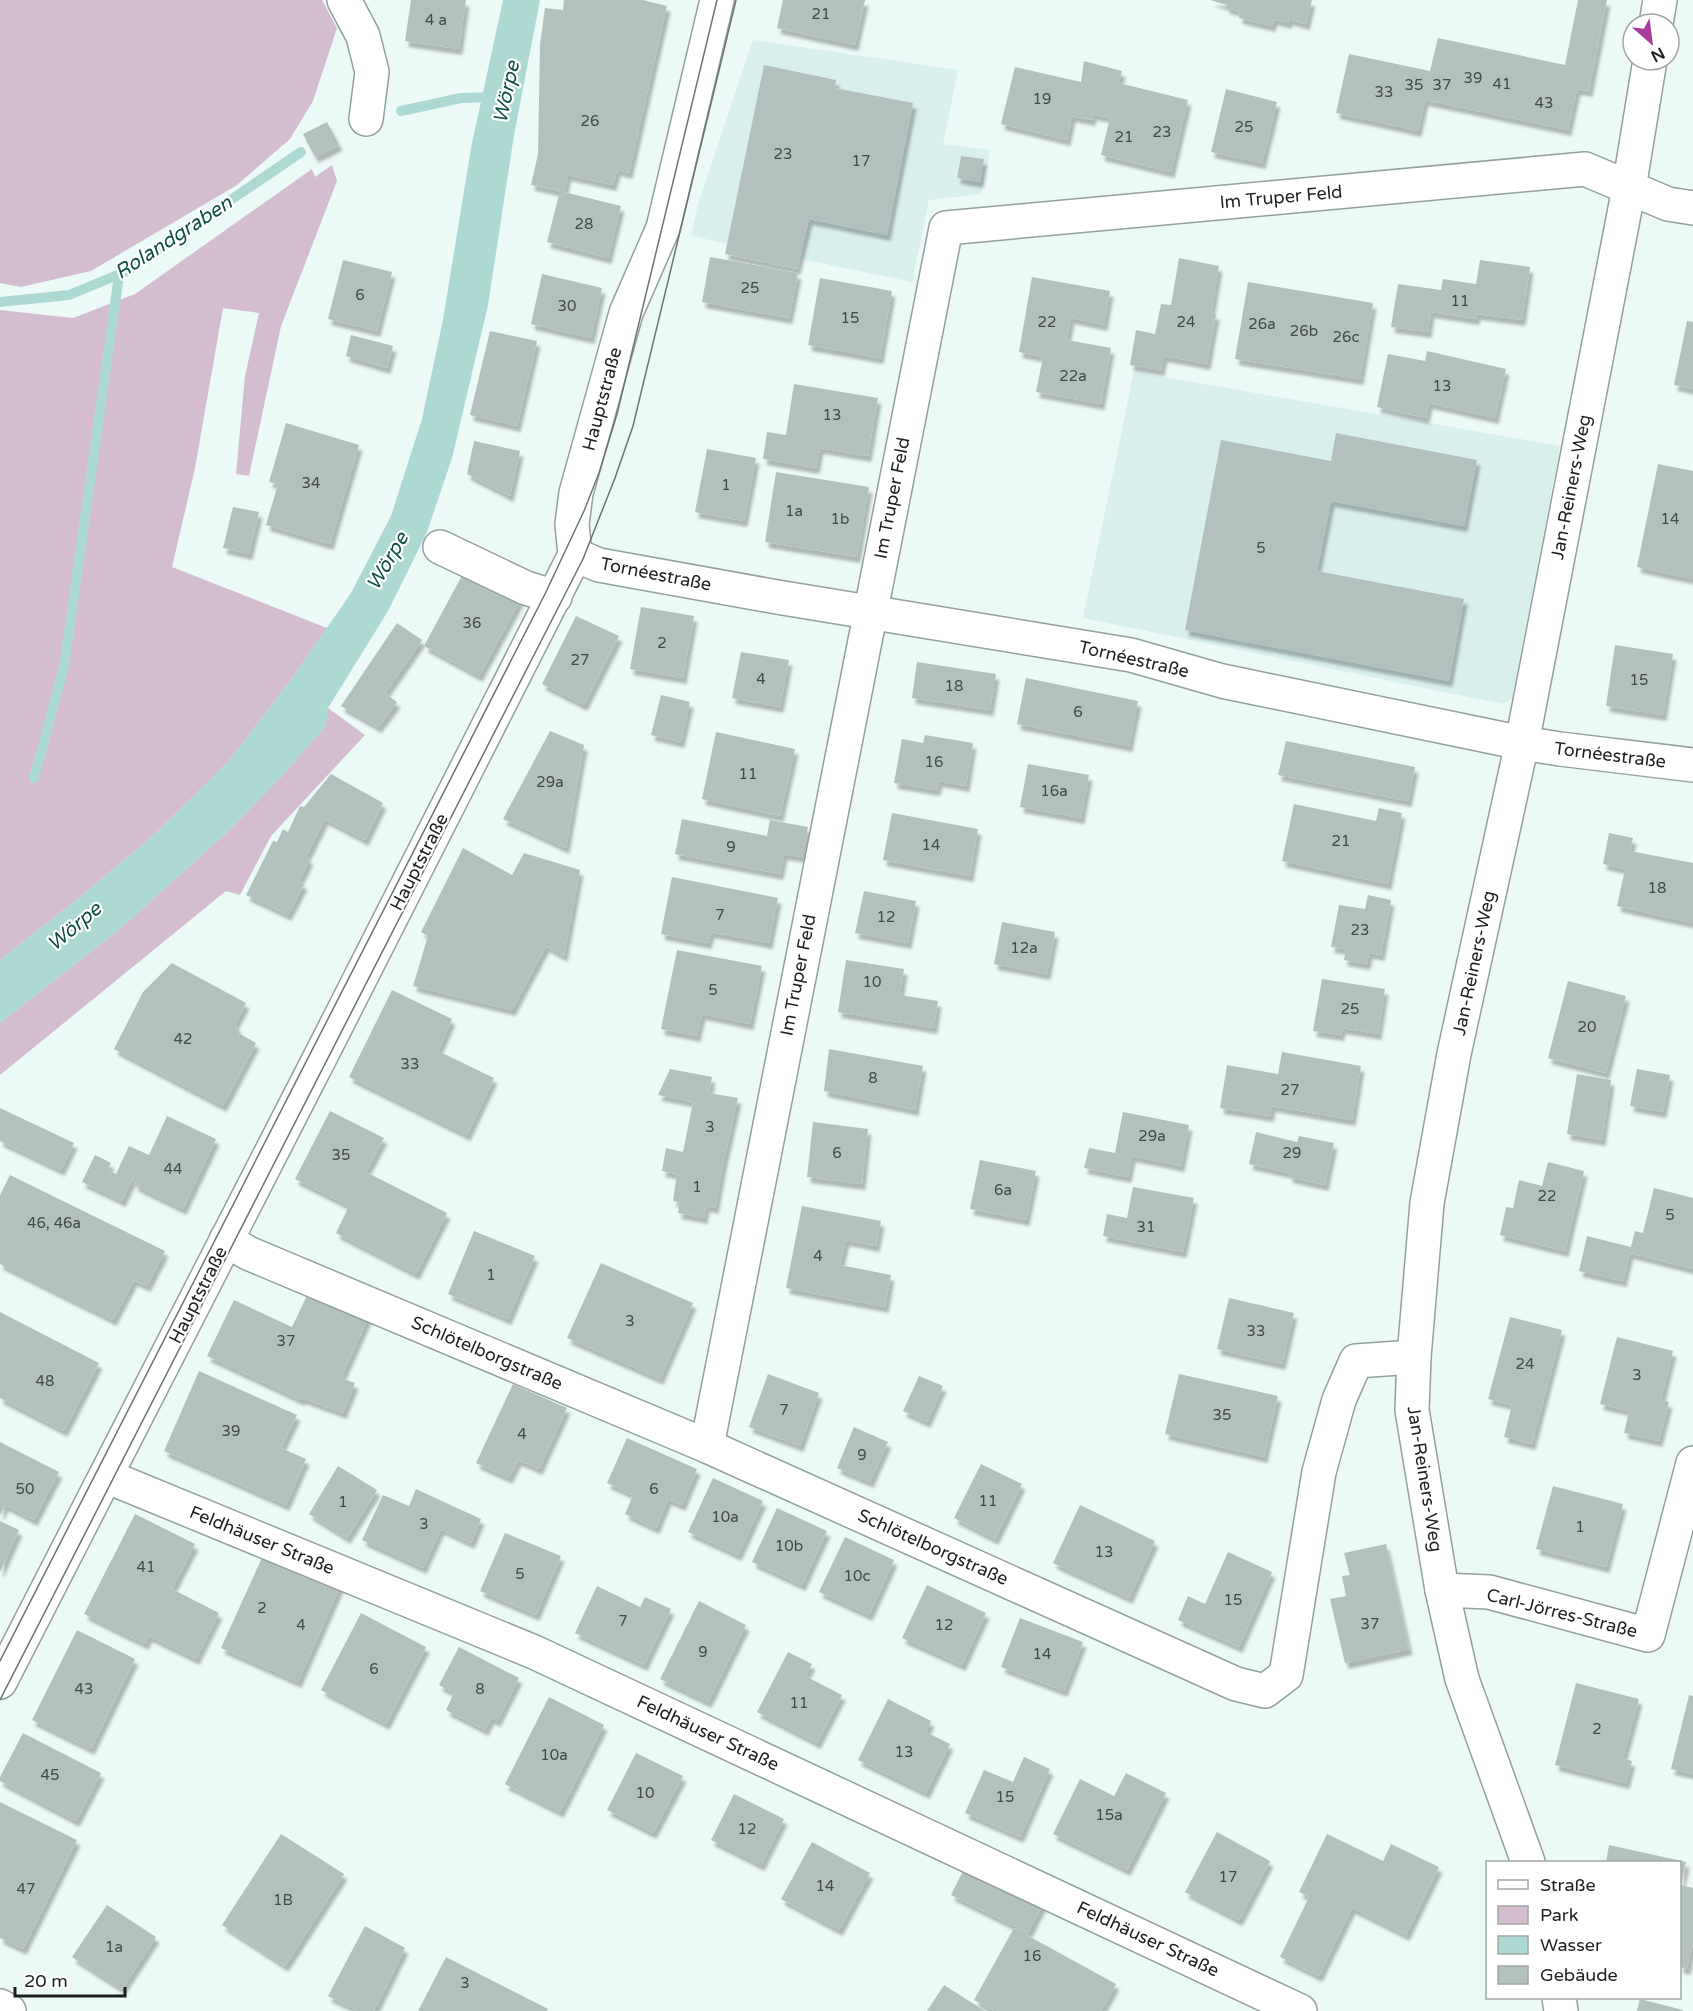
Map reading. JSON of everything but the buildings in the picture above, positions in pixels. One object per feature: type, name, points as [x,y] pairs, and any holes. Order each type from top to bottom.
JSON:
[{"type":"street","points":[[344,0],[363,36],[372,72],[366,119]]},
{"type":"street","name":"Hauptstraße","points":[[0,1682],[9,1644],[106,1476],[575,555],[572,524],[576,493],[626,313],[663,228],[717,0]]},
{"type":"street","name":"Jan-Reiners-Weg","points":[[1527,1861],[1462,1679],[1442,1590],[1412,1410],[1414,1357],[1429,1192],[1454,1054],[1522,743],[1629,188],[1648,72]]},
{"type":"street","name":"Im Truper Feld","points":[[707,1446],[946,228],[1585,169],[1629,188]]},
{"type":"street","points":[[1629,188],[1668,204],[1693,208]]},
{"type":"street","points":[[440,548],[526,588],[555,597]]},
{"type":"street","name":"Tornéestraße","points":[[575,555],[599,565],[1131,655],[1222,681],[1522,743],[1693,765]]},
{"type":"street","name":"Schlötelborgstraße","points":[[226,1240],[248,1252],[707,1446],[1236,1684],[1265,1691],[1286,1675],[1319,1472],[1339,1400],[1356,1361],[1414,1357]]},
{"type":"street","name":"Carl-Jörres-Straße","points":[[1442,1590],[1489,1592],[1648,1635],[1693,1463]]},
{"type":"street","name":"Feldhäuser Straße","points":[[106,1476],[534,1652],[1300,2011]]},
{"type":"street","points":[[0,2006],[9,2011]]},
{"type":"shaded area","points":[[753,40],[958,70],[943,144],[990,150],[981,194],[929,200],[912,282],[691,236],[698,205]]},
{"type":"shaded area","points":[[1134,372],[1560,446],[1512,699],[1503,704],[1083,618]]},
{"type":"green space","points":[[0,0],[322,0],[337,28],[313,101],[290,139],[237,185],[91,271],[21,287],[0,283]]},
{"type":"green space","points":[[332,165],[337,181],[281,326],[249,476],[236,474],[245,376],[259,313],[223,308],[195,468],[172,567],[327,628],[228,762],[154,835],[0,960],[0,310],[73,318],[135,294],[312,169],[315,177]]},
{"type":"green space","points":[[328,708],[365,735],[271,836],[240,895],[226,891],[0,1075],[0,1023],[121,928],[223,836],[282,776],[325,726]]},
{"type":"water","name":"Wörpe","points":[[503,0],[540,0],[514,135],[488,305],[452,458],[427,532],[388,611],[328,708],[326,726],[282,776],[223,836],[121,928],[0,1023],[0,960],[154,835],[228,762],[290,681],[351,593],[391,516],[422,419],[443,320],[471,148]]},
{"type":"waterway","name":"Rolandgraben","points":[[401,111],[461,98],[495,97]]},
{"type":"waterway","name":"Rolandgraben","points":[[0,302],[69,295],[127,271],[301,152]]},
{"type":"waterway","points":[[34,778],[64,667],[119,275]]},
{"type":"tram line","points":[[0,1661],[545,594],[584,511],[599,473],[617,414],[717,0]]},
{"type":"tram line","points":[[0,1700],[583,559],[633,426],[736,0]]}]
